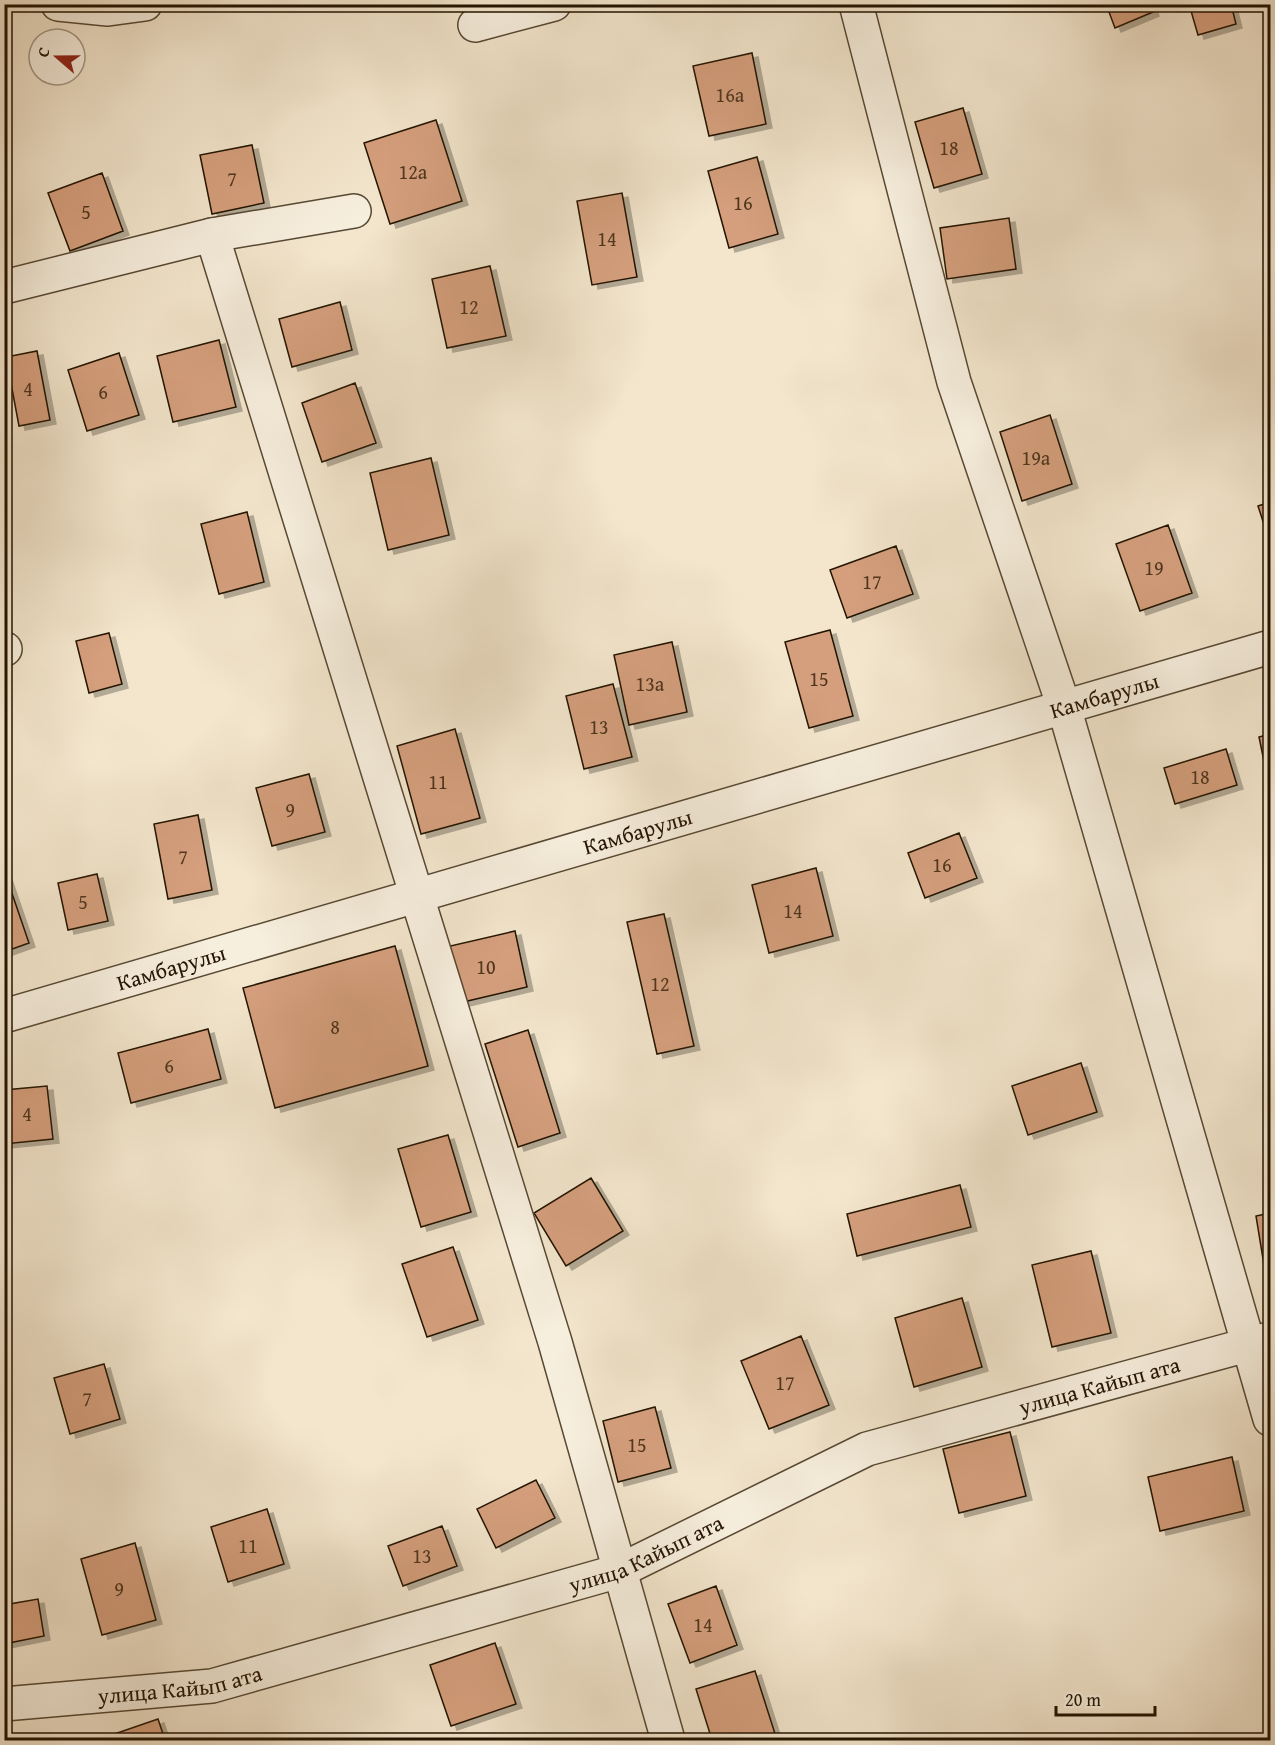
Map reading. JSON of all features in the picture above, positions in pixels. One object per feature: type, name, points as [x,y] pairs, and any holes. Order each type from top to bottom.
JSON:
[{"type":"street","points":[[59,5],[108,9],[145,4]]},
{"type":"street","points":[[475,25],[554,4]]},
{"type":"street","points":[[856,4],[954,382],[1064,707],[1260,1342],[1270,1419]]},
{"type":"street","points":[[4,287],[212,235],[354,211]]},
{"type":"street","points":[[212,235],[555,1342],[668,1740]]},
{"type":"street","name":"Камбарулы","points":[[4,1016],[415,894],[1270,647]]},
{"type":"street","name":"улица Кайып ата","points":[[4,1704],[212,1686],[619,1570],[867,1449],[1260,1342]]},
{"type":"building","points":[[1106,4],[1150,4],[1153,12],[1115,28]]},
{"type":"building","points":[[1189,4],[1231,4],[1236,24],[1198,35]]},
{"type":"building","points":[[752,53],[766,124],[709,136],[693,66]]},
{"type":"building","points":[[963,108],[982,174],[934,188],[915,122]]},
{"type":"building","points":[[436,120],[462,201],[390,224],[364,143]]},
{"type":"building","points":[[252,145],[264,203],[212,214],[200,155]]},
{"type":"building","points":[[757,157],[778,234],[729,248],[708,171]]},
{"type":"building","points":[[102,173],[123,231],[70,251],[48,193]]},
{"type":"building","points":[[622,193],[637,277],[592,285],[577,201]]},
{"type":"building","points":[[1009,218],[1016,269],[947,279],[940,228]]},
{"type":"building","points":[[490,266],[506,336],[447,348],[432,279]]},
{"type":"building","points":[[340,302],[352,350],[292,367],[279,319]]},
{"type":"building","points":[[219,340],[236,407],[173,422],[157,356]]},
{"type":"building","points":[[37,351],[50,420],[19,426],[6,357]]},
{"type":"building","points":[[119,353],[139,415],[87,431],[68,370]]},
{"type":"building","points":[[355,383],[376,443],[322,462],[302,403]]},
{"type":"building","points":[[1050,415],[1072,484],[1022,501],[1000,432]]},
{"type":"building","points":[[431,458],[449,535],[388,550],[370,473]]},
{"type":"building","points":[[1270,502],[1270,543],[1258,506]]},
{"type":"building","points":[[247,512],[264,582],[219,594],[201,524]]},
{"type":"building","points":[[1168,525],[1192,593],[1140,611],[1116,544]]},
{"type":"building","points":[[896,546],[913,594],[847,618],[830,570]]},
{"type":"building","points":[[830,630],[853,716],[809,728],[785,642]]},
{"type":"building","points":[[109,633],[122,684],[89,693],[76,641]]},
{"type":"building","points":[[672,642],[687,712],[629,725],[614,655]]},
{"type":"building","points":[[613,684],[632,757],[584,769],[566,696]]},
{"type":"building","points":[[455,729],[480,818],[421,834],[397,746]]},
{"type":"building","points":[[1270,734],[1270,775],[1267,776],[1259,737]]},
{"type":"building","points":[[1226,749],[1237,785],[1175,804],[1164,768]]},
{"type":"building","points":[[309,774],[325,832],[272,846],[256,788]]},
{"type":"building","points":[[198,815],[212,890],[168,899],[154,824]]},
{"type":"building","points":[[959,833],[977,878],[925,898],[908,853]]},
{"type":"building","points":[[816,868],[833,936],[769,953],[752,885]]},
{"type":"building","points":[[4,873],[29,943],[4,952]]},
{"type":"building","points":[[97,874],[108,921],[68,930],[58,883]]},
{"type":"building","points":[[664,914],[694,1046],[657,1054],[627,922]]},
{"type":"building","points":[[515,931],[527,987],[459,1003],[446,947]]},
{"type":"building","points":[[395,946],[428,1066],[275,1108],[243,988]]},
{"type":"building","points":[[208,1029],[221,1079],[131,1103],[118,1053]]},
{"type":"building","points":[[528,1030],[560,1133],[518,1147],[485,1044]]},
{"type":"building","points":[[1081,1063],[1097,1112],[1028,1135],[1012,1086]]},
{"type":"building","points":[[47,1086],[53,1139],[4,1144],[4,1090]]},
{"type":"building","points":[[448,1135],[471,1212],[421,1227],[398,1149]]},
{"type":"building","points":[[591,1178],[623,1231],[566,1266],[534,1213]]},
{"type":"building","points":[[960,1185],[971,1227],[857,1256],[847,1214]]},
{"type":"building","points":[[1270,1213],[1270,1270],[1265,1271],[1256,1216]]},
{"type":"building","points":[[453,1247],[478,1320],[427,1337],[402,1264]]},
{"type":"building","points":[[1091,1251],[1111,1333],[1052,1347],[1032,1265]]},
{"type":"building","points":[[962,1298],[982,1367],[914,1387],[895,1318]]},
{"type":"building","points":[[801,1336],[829,1405],[769,1429],[741,1361]]},
{"type":"building","points":[[104,1364],[120,1419],[70,1434],[54,1378]]},
{"type":"building","points":[[655,1407],[671,1468],[618,1482],[603,1421]]},
{"type":"building","points":[[1010,1432],[1026,1496],[959,1513],[943,1449]]},
{"type":"building","points":[[1232,1457],[1244,1511],[1160,1531],[1148,1477]]},
{"type":"building","points":[[536,1480],[555,1518],[496,1548],[477,1509]]},
{"type":"building","points":[[267,1509],[284,1564],[228,1582],[211,1527]]},
{"type":"building","points":[[442,1526],[457,1566],[403,1586],[388,1546]]},
{"type":"building","points":[[135,1543],[156,1620],[102,1635],[81,1559]]},
{"type":"building","points":[[716,1586],[737,1645],[690,1663],[668,1604]]},
{"type":"building","points":[[38,1599],[44,1636],[4,1644],[4,1605]]},
{"type":"building","points":[[495,1643],[516,1704],[451,1726],[430,1665]]},
{"type":"building","points":[[755,1671],[777,1740],[712,1740],[696,1689]]},
{"type":"building","points":[[158,1719],[165,1740],[97,1740]]}]
